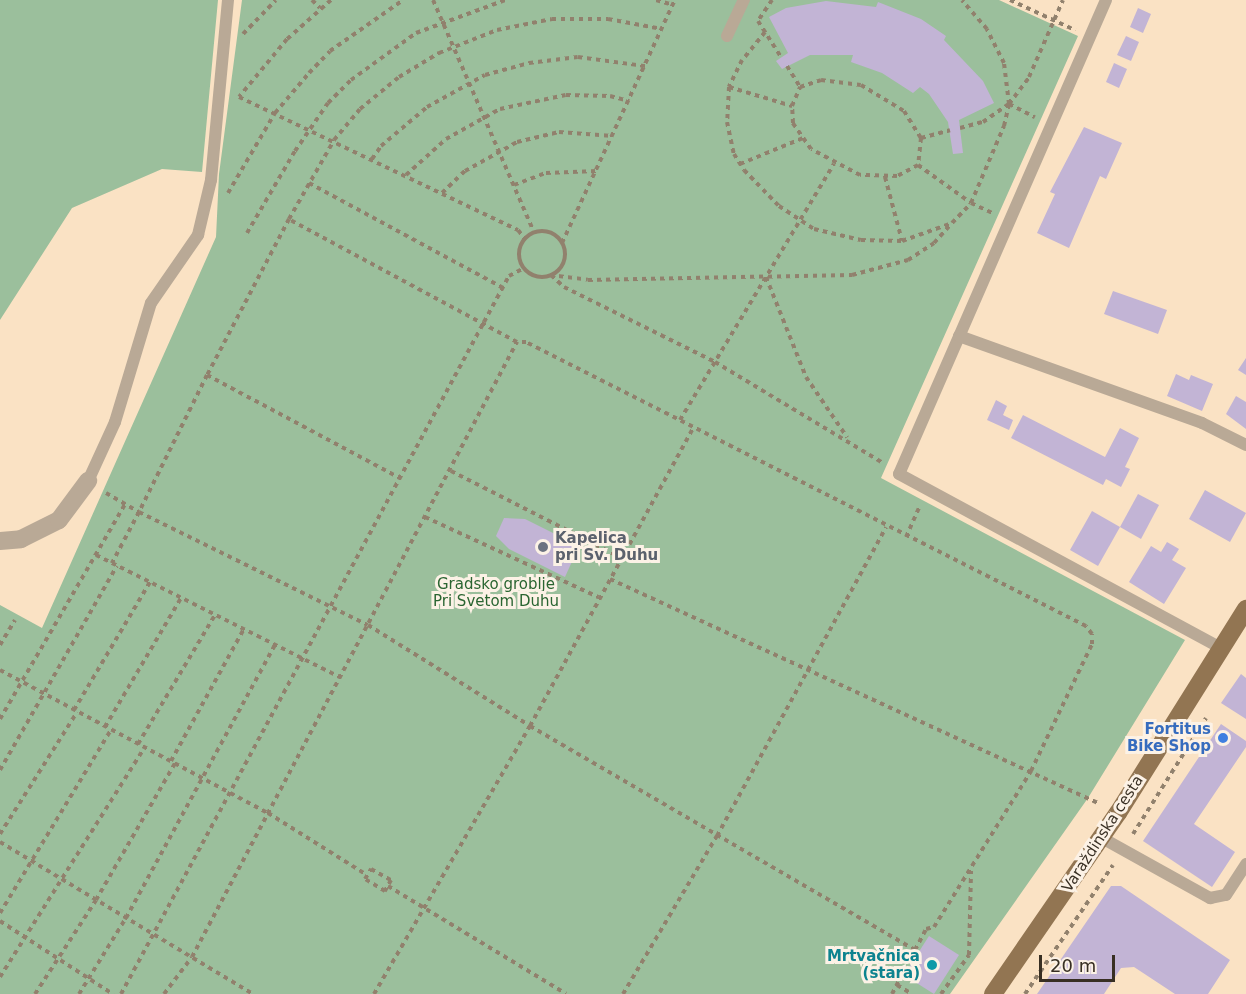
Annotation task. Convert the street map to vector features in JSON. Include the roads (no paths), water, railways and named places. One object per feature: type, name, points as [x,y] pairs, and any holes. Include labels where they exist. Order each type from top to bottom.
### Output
[{"type":"main road","name":"Varaždinska cesta","points":[[993,994],[1102,837],[1246,609]]},
{"type":"street","points":[[0,541],[21,538],[59,520],[88,481]]},
{"type":"lane","points":[[88,481],[115,422],[151,303],[198,235],[211,180],[228,0]]},
{"type":"lane","points":[[727,36],[744,0]]},
{"type":"lane","points":[[1106,0],[899,474],[1222,649]]},
{"type":"lane","points":[[959,336],[1202,423],[1246,445]]},
{"type":"lane","points":[[1102,837],[1210,898],[1226,895],[1246,864]]},
{"type":"place","name":"Kapelica pri Sv. Duhu","points":[[543,547]]},
{"type":"place","name":"Fortitus Bike Shop","points":[[1223,738]]},
{"type":"place","name":"Mrtvačnica (stara)","points":[[932,965]]},
{"type":"park label","name":"Gradsko groblje Pri Svetom Duhu","points":[[496,592]]}]
